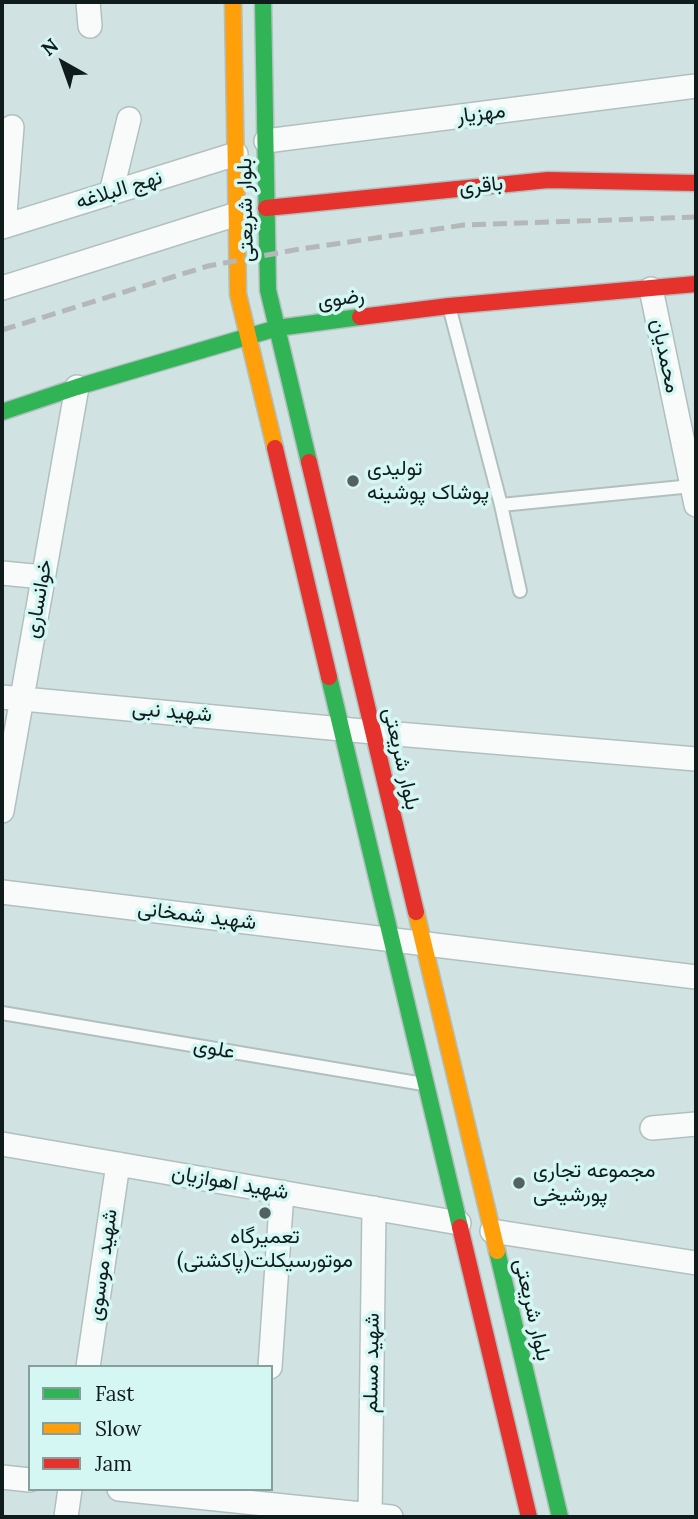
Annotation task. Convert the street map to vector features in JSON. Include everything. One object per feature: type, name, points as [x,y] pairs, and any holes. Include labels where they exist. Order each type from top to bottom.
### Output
[{"type":"main road","name":"بلوار شریعتی","points":[[233,2],[239,294],[529,1517]]},
{"type":"main road","name":"بلوار شریعتی","points":[[263,2],[268,290],[559,1517]]},
{"type":"main road","name":"باقری","points":[[267,208],[548,180],[696,183]]},
{"type":"main road","name":"رضوی","points":[[2,412],[277,328],[449,306],[696,284]]},
{"type":"street","points":[[88,2],[90,26]]},
{"type":"street","name":"مهزیار","points":[[265,142],[696,86]]},
{"type":"street","points":[[111,193],[129,120]]},
{"type":"street","points":[[3,227],[12,127]]},
{"type":"street","name":"نهج البلاغه","points":[[3,227],[236,154]]},
{"type":"street","points":[[2,288],[237,214]]},
{"type":"street","name":"محمدیان","points":[[651,289],[694,495]]},
{"type":"street","name":"خوانساری","points":[[2,811],[12,698],[43,577],[77,387]]},
{"type":"street","points":[[2,573],[43,577]]},
{"type":"street","name":"شهید نبی","points":[[12,698],[373,732]]},
{"type":"street","points":[[373,732],[696,759]]},
{"type":"street","name":"شهید شمخانی","points":[[2,892],[424,945]]},
{"type":"street","points":[[424,945],[696,977]]},
{"type":"street","points":[[652,1128],[696,1124]]},
{"type":"street","name":"شهید اهوازیان","points":[[2,1144],[459,1223]]},
{"type":"street","name":"شهید موسوی","points":[[88,1365],[118,1164]]},
{"type":"street","points":[[270,1365],[282,1192]]},
{"type":"street","name":"شهید مسلم","points":[[374,1208],[377,1517]]},
{"type":"street","points":[[492,1231],[696,1263]]},
{"type":"street","points":[[2,1477],[28,1480]]},
{"type":"street","points":[[66,1517],[70,1491]]},
{"type":"street","points":[[140,1491],[377,1517]]},
{"type":"lane","points":[[449,306],[501,505],[520,591]]},
{"type":"lane","points":[[501,505],[694,495]]},
{"type":"lane","name":"علوی","points":[[2,1013],[426,1084]]},
{"type":"railway","points":[[2,330],[208,266],[294,250],[464,225],[696,217]]},
{"type":"traffic: fast","points":[[263,2],[268,290],[309,462]]},
{"type":"traffic: fast","points":[[2,412],[277,328],[360,317]]},
{"type":"traffic: fast","points":[[329,677],[460,1227]]},
{"type":"traffic: fast","points":[[497,1251],[560,1517]]},
{"type":"traffic: slow","points":[[233,2],[238,294],[275,448]]},
{"type":"traffic: slow","points":[[416,912],[497,1251]]},
{"type":"traffic: jam","points":[[266,208],[548,180],[696,183]]},
{"type":"traffic: jam","points":[[360,317],[449,306],[696,284]]},
{"type":"traffic: jam","points":[[275,448],[329,677]]},
{"type":"traffic: jam","points":[[309,462],[416,912]]},
{"type":"traffic: jam","points":[[460,1227],[529,1517]]},
{"type":"place","name":"تولیدی پوشاک پوشینه","points":[[353,481]]},
{"type":"place","name":"مجموعه تجاری پورشیخی","points":[[519,1183]]},
{"type":"place","name":"تعمیرگاه موتورسیکلت(پاکشتی)","points":[[265,1213]]}]
